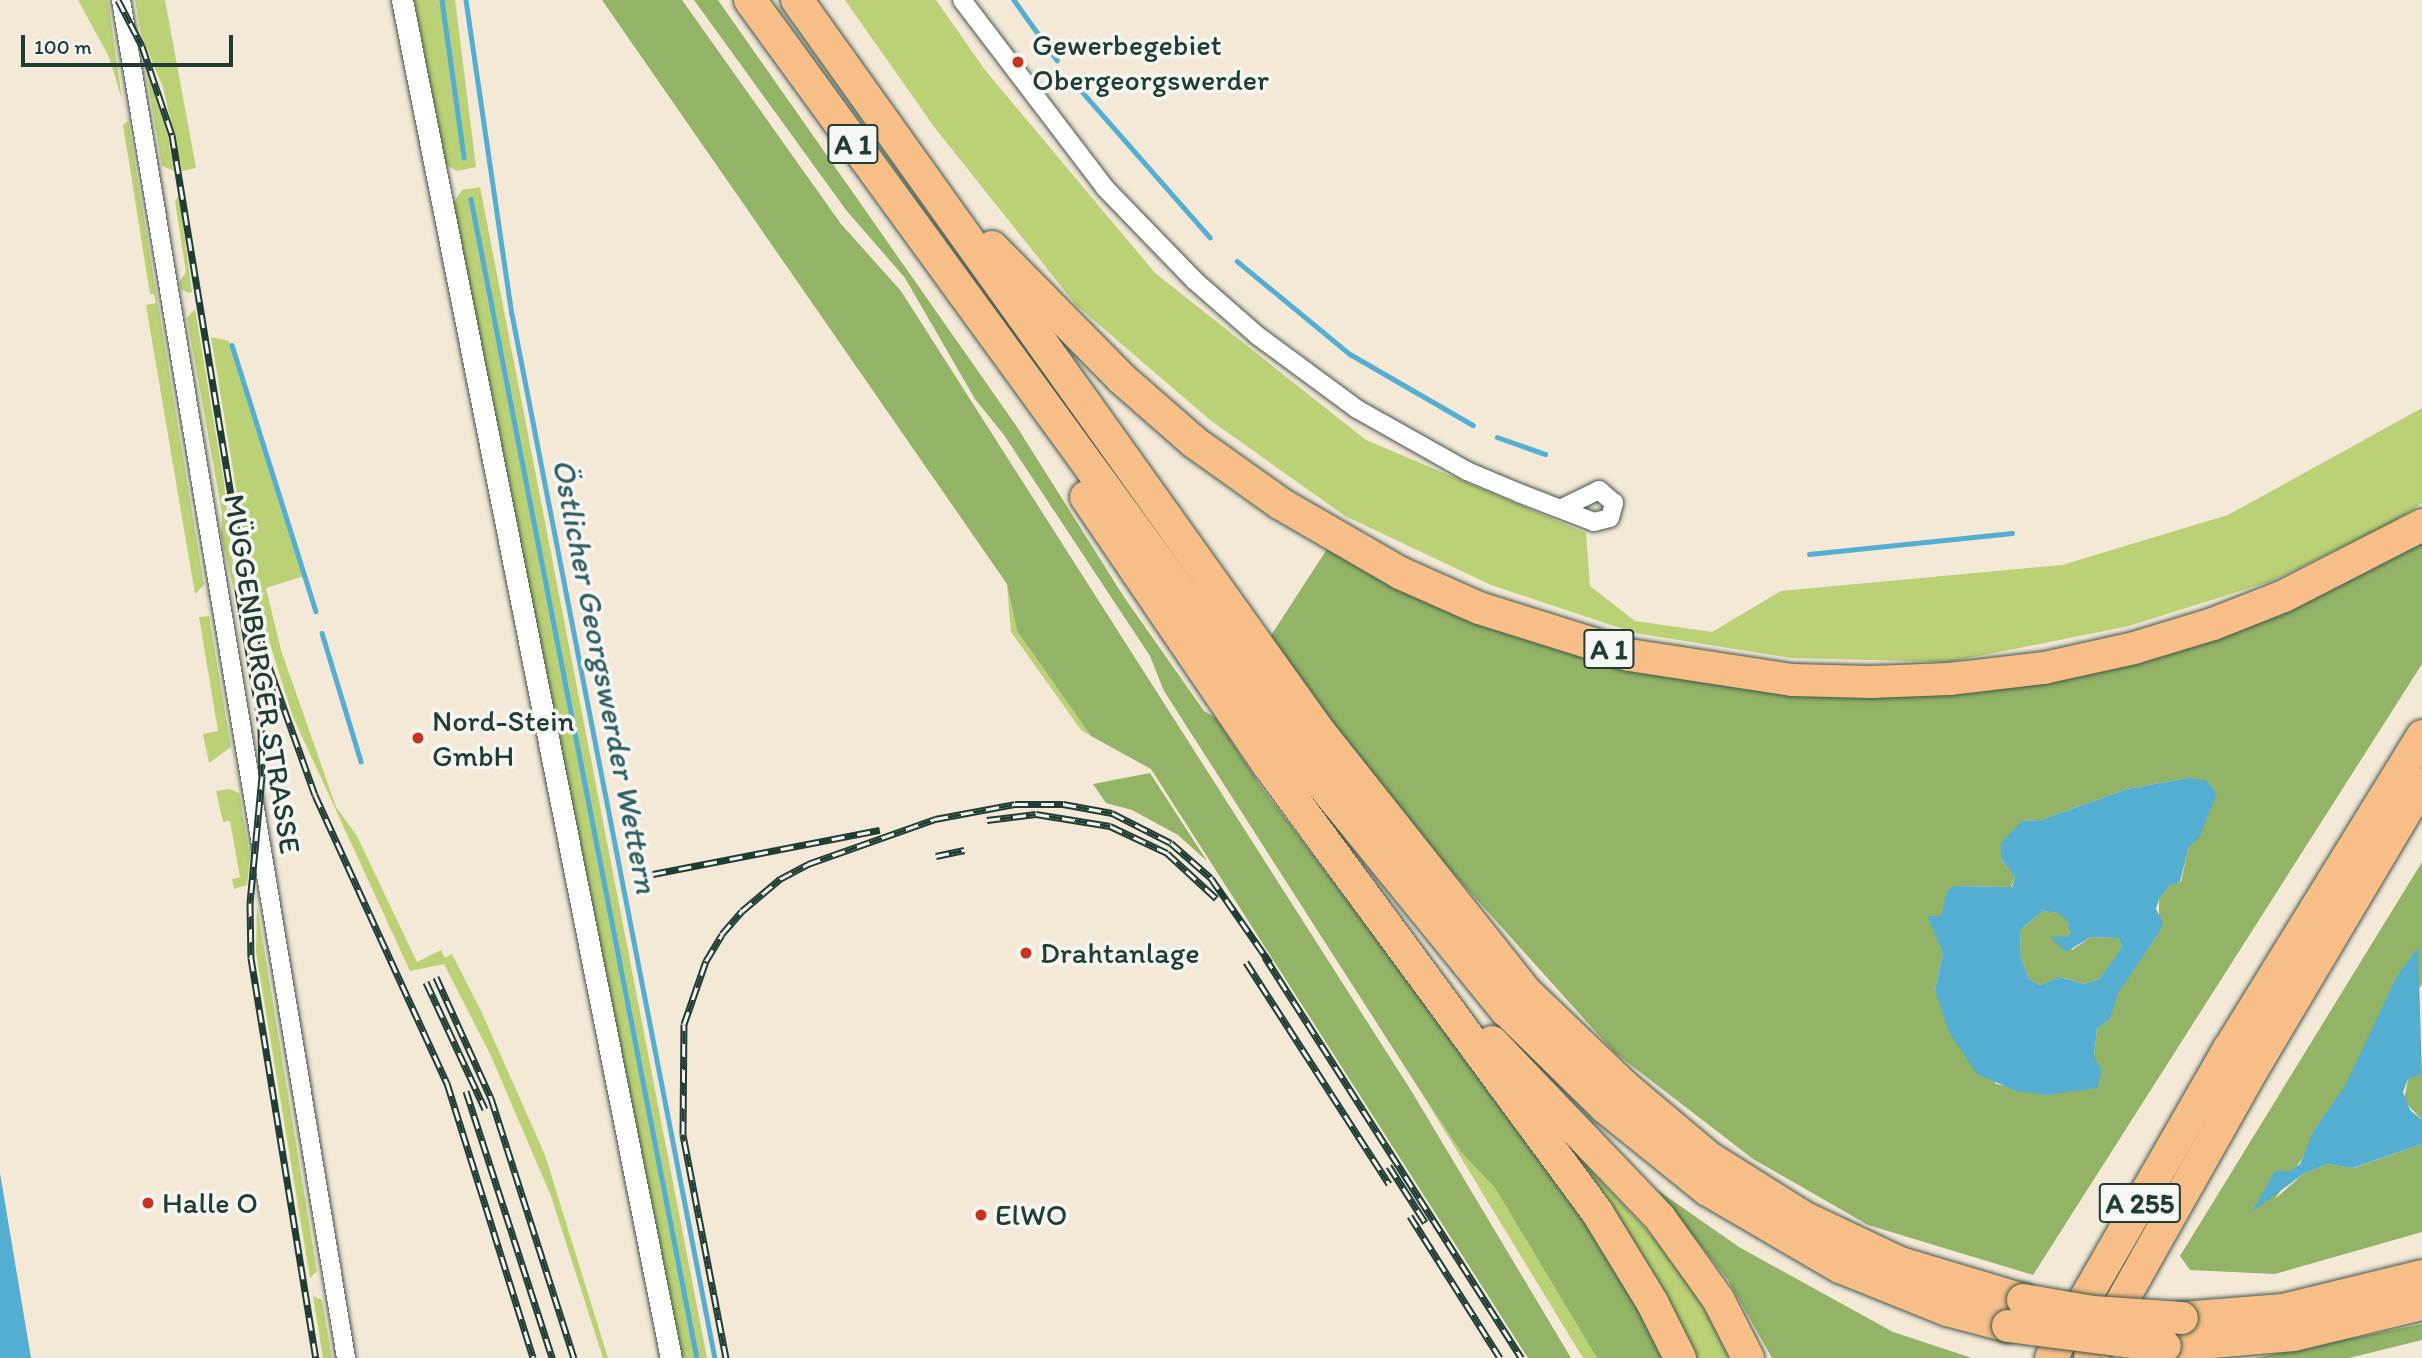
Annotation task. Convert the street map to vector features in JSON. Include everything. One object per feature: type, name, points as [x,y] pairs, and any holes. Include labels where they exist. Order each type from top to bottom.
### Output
[{"type":"highway","name":"A 1","points":[[750,0],[956,288],[1383,863],[1469,968],[1554,1059],[1655,1150],[1793,1243],[1888,1288],[2165,1346],[2294,1335],[2422,1304]]},
{"type":"highway","name":"A 1","points":[[797,0],[926,178],[1122,378],[1194,442],[1280,504],[1400,573],[1479,608],[1629,655],[1792,680],[1871,682],[1949,679],[2044,667],[2134,648],[2213,624],[2284,596],[2422,525]]},
{"type":"highway","points":[[926,178],[1319,731],[1525,991],[1624,1086],[1708,1157],[1805,1218],[2015,1313],[2093,1312],[2182,1318],[2283,1310],[2422,1276]]},
{"type":"highway","points":[[956,288],[1183,643],[1597,1213],[1652,1302],[1680,1358]]},
{"type":"highway","name":"A 255","points":[[2052,1358],[2229,1049],[2422,736]]},
{"type":"highway","name":"A 255","points":[[2090,1358],[2257,1062],[2422,785]]},
{"type":"highway","points":[[2377,863],[2422,814]]},
{"type":"highway","points":[[1409,955],[1660,1218],[1717,1299],[1748,1358]]},
{"type":"street","name":"MÜGGENBURGER STRASSE","points":[[121,0],[346,1358]]},
{"type":"street","points":[[402,0],[671,1358]]},
{"type":"street","points":[[962,0],[1105,188],[1194,280],[1258,336],[1357,409],[1410,440],[1467,471],[1560,509]]},
{"type":"green space","points":[[78,0],[108,0],[122,99],[109,57]]},
{"type":"green space","points":[[135,0],[165,0],[196,168],[182,171],[163,87],[141,35]]},
{"type":"green space","points":[[414,0],[455,0],[476,167],[457,171],[445,164]]},
{"type":"green space","points":[[602,0],[682,0],[841,224],[901,291],[1412,1092],[1571,1358],[1528,1358],[1151,769],[1091,736],[1017,631],[1007,584]]},
{"type":"green space","points":[[694,0],[718,0],[1015,424],[1124,597],[1204,711],[1216,718],[1262,788],[1590,1220],[1668,1358],[1597,1358],[1495,1188],[1461,1152],[1421,1092],[1164,691],[1150,656],[1004,435],[975,399],[905,278],[846,210]]},
{"type":"green space","points":[[845,0],[936,0],[985,70],[1155,273],[1366,440],[1586,533],[1590,586],[1635,621],[1712,632],[1781,591],[2062,565],[2228,515],[2422,408],[2422,503],[2397,520],[2272,581],[2129,626],[1949,662],[1791,658],[1635,633],[1491,585],[1345,516],[1210,420],[1076,305],[935,128]]},
{"type":"green space","points":[[145,65],[168,136],[174,171],[162,166]]},
{"type":"green space","points":[[128,121],[204,585],[195,594],[146,305],[156,303],[154,294],[150,294],[123,125]]},
{"type":"green space","points":[[480,187],[707,1358],[679,1358],[453,204],[462,190]]},
{"type":"green space","points":[[179,195],[192,292],[189,293],[181,289],[180,281],[186,272],[175,201]]},
{"type":"green space","points":[[195,309],[224,482],[238,609],[221,535],[222,513],[187,318]]},
{"type":"green space","points":[[211,337],[229,341],[304,576],[266,588],[281,650],[336,807],[357,836],[417,962],[441,950],[445,958],[452,954],[481,1011],[545,1155],[608,1358],[603,1358],[551,1196],[491,1056],[444,964],[410,971],[293,717],[253,590]]},
{"type":"green space","points":[[2422,541],[2422,664],[2033,1275],[1868,1225],[1753,1159],[1614,1052],[1387,800],[1270,637],[1327,549],[1468,619],[1540,644],[1699,682],[1783,689],[2070,674]],"holes":[[[2187,778],[2189,845],[2181,882],[2170,884],[2159,899],[2159,933],[2117,993],[2110,1019],[2097,1029],[2094,1056],[2047,1095],[1996,1084],[1935,990],[1943,953],[1928,916],[1941,916],[1954,886],[2011,887],[2015,877],[2001,859],[2022,821],[2041,820],[2127,789]]]},
{"type":"green space","points":[[1007,584],[1017,631],[1091,736],[1081,730],[1011,632]]},
{"type":"green space","points":[[209,616],[231,747],[209,763],[203,734],[218,731],[199,617]]},
{"type":"green space","points":[[1150,773],[1207,861],[1178,835],[1132,810],[1106,803],[1093,784]]},
{"type":"green space","points":[[229,789],[239,793],[250,858],[247,885],[234,889],[232,879],[240,877],[230,821],[223,822],[216,791]]},
{"type":"green space","points":[[2422,862],[2422,984],[2314,1130],[2311,1145],[2275,1199],[2303,1174],[2327,1164],[2354,1168],[2422,1144],[2422,1232],[2275,1274],[2190,1270],[2180,1256]]},
{"type":"green space","points":[[257,906],[317,1271],[310,1278],[256,952]]},
{"type":"green space","points":[[2043,911],[2058,913],[2068,921],[2070,936],[2062,937],[2072,950],[2091,937],[2118,938],[2122,945],[2118,955],[2099,979],[2084,984],[2061,977],[2040,985],[2029,979],[2020,954],[2021,929]]},
{"type":"green space","points":[[2417,1073],[2422,1074],[2422,1120],[2404,1101],[2408,1079]]},
{"type":"green space","points":[[1503,1075],[1665,1250],[1711,1319],[1729,1358],[1686,1358]]},
{"type":"green space","points":[[1421,1092],[1461,1152],[1495,1188],[1597,1358],[1583,1358]]},
{"type":"green space","points":[[1656,1189],[1739,1247],[1893,1332],[1972,1358],[1772,1358],[1728,1280]]},
{"type":"green space","points":[[313,1296],[322,1300],[332,1358],[323,1358]]},
{"type":"green space","points":[[2422,1324],[2422,1340],[2349,1358],[2255,1358]]},
{"type":"water","points":[[2187,778],[2206,780],[2217,794],[2199,838],[2189,846],[2180,882],[2170,885],[2159,899],[2156,909],[2163,922],[2159,933],[2118,993],[2110,1019],[2097,1029],[2094,1056],[2102,1071],[2097,1088],[2047,1095],[2016,1091],[1977,1074],[1949,1032],[1935,990],[1943,953],[1927,916],[1941,916],[1947,891],[1954,886],[2012,887],[2015,877],[2001,859],[2001,843],[2022,821],[2041,820],[2127,789]],"holes":[[[2043,911],[2058,913],[2068,922],[2070,936],[2050,937],[2066,952],[2091,937],[2118,938],[2122,945],[2118,954],[2099,979],[2084,984],[2060,977],[2040,985],[2029,979],[2020,954],[2021,929]]]},
{"type":"water","points":[[2418,947],[2422,1074],[2408,1079],[2403,1092],[2410,1110],[2422,1120],[2422,1144],[2353,1168],[2327,1164],[2303,1174],[2252,1212],[2275,1171],[2290,1171],[2300,1164],[2314,1130],[2345,1086],[2396,978]]},
{"type":"water","points":[[0,1173],[31,1358],[0,1358]]},
{"type":"waterway","points":[[442,0],[464,157]]},
{"type":"waterway","name":"Östlicher Georgswerder Wettern","points":[[466,0],[512,314],[715,1358]]},
{"type":"waterway","points":[[1014,0],[1057,60]]},
{"type":"waterway","points":[[1078,87],[1210,237]]},
{"type":"waterway","points":[[471,199],[697,1358]]},
{"type":"waterway","points":[[1237,261],[1350,354],[1473,425]]},
{"type":"waterway","points":[[232,345],[316,611]]},
{"type":"waterway","points":[[1497,437],[1545,454]]},
{"type":"waterway","points":[[1809,554],[2012,533]]},
{"type":"waterway","points":[[322,633],[361,761]]},
{"type":"railway","points":[[118,0],[142,46],[172,135],[247,591],[267,661],[315,795],[447,1083],[533,1358]]},
{"type":"railway","points":[[238,589],[261,725],[262,776],[250,903],[251,958],[316,1358]]},
{"type":"railway","points":[[726,1358],[683,1134],[684,1024],[706,961],[722,934],[742,911],[780,879],[808,864],[935,819],[1015,804],[1063,804],[1112,813],[1171,843],[1211,878],[1270,963]]},
{"type":"railway","points":[[987,820],[1036,814],[1110,826],[1167,853],[1216,898]]},
{"type":"railway","points":[[653,874],[880,830]]},
{"type":"railway","points":[[936,856],[964,850]]},
{"type":"railway","points":[[1265,957],[1521,1358]]},
{"type":"railway","points":[[1246,962],[1389,1184]]},
{"type":"railway","points":[[436,977],[491,1098],[574,1358]]},
{"type":"railway","points":[[426,982],[485,1109]]},
{"type":"railway","points":[[466,1091],[552,1358]]},
{"type":"railway","points":[[1389,1166],[1425,1222]]},
{"type":"railway","points":[[1410,1216],[1500,1358]]},
{"type":"place","name":"Gewerbegebiet Obergeorgswerder","points":[[1018,62]]},
{"type":"place","name":"Nord-Stein GmbH","points":[[418,738]]},
{"type":"place","name":"Drahtanlage","points":[[1026,953]]},
{"type":"place","name":"Halle O","points":[[148,1203]]},
{"type":"place","name":"ElWO","points":[[981,1215]]}]
